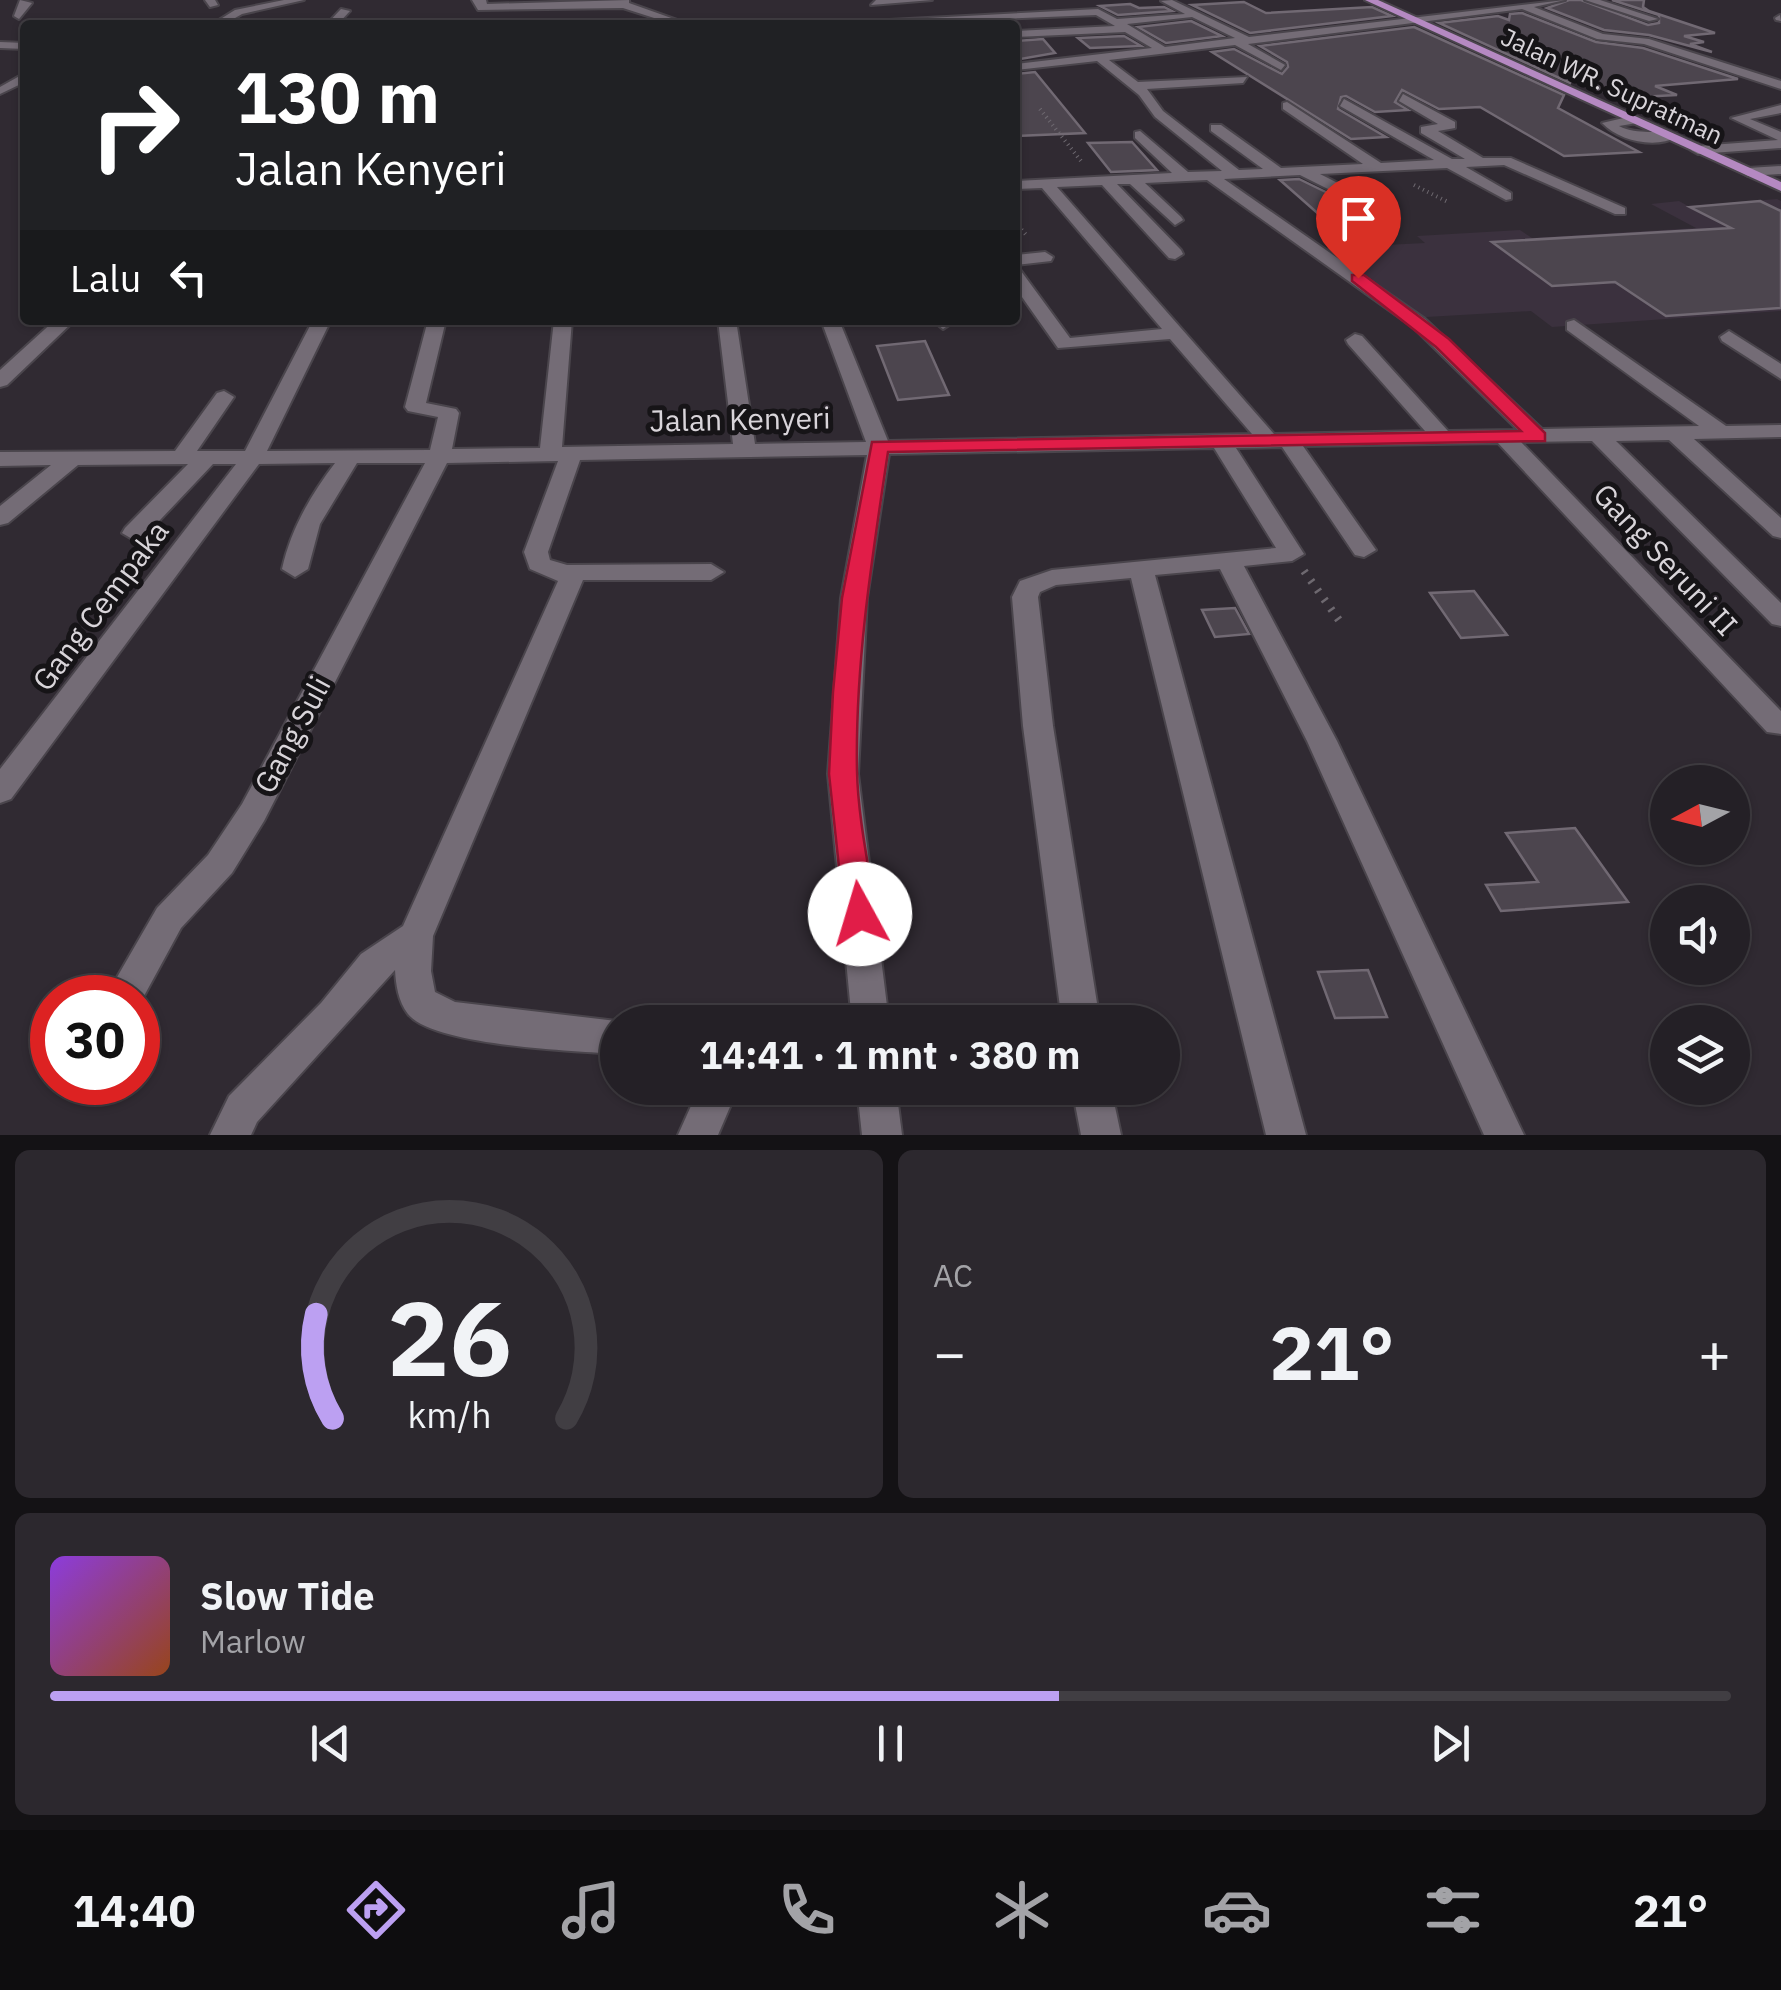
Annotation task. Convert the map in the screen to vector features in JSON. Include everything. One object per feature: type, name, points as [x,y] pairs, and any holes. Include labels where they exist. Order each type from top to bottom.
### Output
[{"type":"main road","name":"Jalan WR. Supratman","points":[[1370,0],[1781,187]]},
{"type":"street","points":[[18,16],[27,3],[25,0]]},
{"type":"street","points":[[225,20],[239,12],[299,0]]},
{"type":"street","points":[[477,0],[483,2],[478,8],[522,11],[624,2],[673,20]]},
{"type":"street","points":[[874,2],[926,0]]},
{"type":"street","points":[[1484,0],[1505,7]]},
{"type":"street","points":[[1020,66],[1418,21],[1560,0]]},
{"type":"street","points":[[1590,0],[1653,19]]},
{"type":"street","points":[[1166,1],[1241,41],[1280,68]]},
{"type":"street","points":[[1522,5],[1601,38],[1645,41],[1781,86]]},
{"type":"street","points":[[336,20],[345,11]]},
{"type":"street","points":[[921,20],[1098,12],[1163,50]]},
{"type":"street","points":[[1402,14],[1470,12]]},
{"type":"street","points":[[1117,22],[1186,17]]},
{"type":"street","points":[[1020,34],[1128,29]]},
{"type":"street","points":[[1321,32],[1344,46]]},
{"type":"street","points":[[1136,86],[1244,79],[1180,48]]},
{"type":"street","points":[[1099,57],[1136,86],[1159,114],[1238,176]]},
{"type":"street","points":[[1403,98],[1450,125],[1426,130],[1480,162]]},
{"type":"street","points":[[1344,103],[1506,196]]},
{"type":"street","points":[[1287,106],[1379,168]]},
{"type":"street","points":[[1781,109],[1737,118],[1781,141]]},
{"type":"street","points":[[1632,120],[1608,123],[1634,137],[1670,137]]},
{"type":"street","points":[[1216,128],[1280,174]]},
{"type":"street","points":[[1140,135],[1186,178]]},
{"type":"street","points":[[1698,150],[1781,141]]},
{"type":"street","points":[[1020,184],[1515,162],[1620,211]]},
{"type":"street","points":[[1748,172],[1781,170]]},
{"type":"street","points":[[1306,173],[1378,208]]},
{"type":"street","points":[[1212,177],[1419,323],[1538,437]]},
{"type":"street","points":[[1134,180],[1175,220]]},
{"type":"street","points":[[1102,182],[1176,254]]},
{"type":"street","points":[[1046,184],[1175,333],[1308,469],[1364,550]]},
{"type":"street","points":[[1020,260],[1044,258]]},
{"type":"street","points":[[1020,282],[1065,344],[1175,333]]},
{"type":"street","points":[[0,381],[61,325]]},
{"type":"street","name":"Gang Cempaka","points":[[0,791],[84,686],[252,458],[319,325]]},
{"type":"street","points":[[435,325],[415,407],[449,413],[439,456]]},
{"type":"street","points":[[562,325],[561,454],[536,552],[539,564],[566,573],[710,572]]},
{"type":"street","points":[[728,325],[745,450]]},
{"type":"street","points":[[832,325],[879,446],[854,598],[843,774],[869,1005]]},
{"type":"street","points":[[1574,326],[1722,433]]},
{"type":"street","points":[[1729,337],[1781,373]]},
{"type":"street","points":[[1355,340],[1443,438]]},
{"type":"street","points":[[181,459],[224,397]]},
{"type":"street","name":"Jalan Kenyeri","points":[[0,459],[350,458],[1781,431]]},
{"type":"street","points":[[1676,434],[1781,530]]},
{"type":"street","points":[[1600,436],[1781,618]]},
{"type":"street","name":"Gang Seruni II","points":[[1506,438],[1777,725]]},
{"type":"street","points":[[1079,1005],[1038,726],[1026,597],[1029,586],[1039,580],[1292,554],[1220,440]]},
{"type":"street","name":"Gang Suli","points":[[136,975],[169,918],[220,864],[253,812],[439,456]]},
{"type":"street","points":[[0,518],[72,458]]},
{"type":"street","points":[[134,533],[207,458]]},
{"type":"street","points":[[296,570],[300,542],[312,512],[350,458]]},
{"type":"street","points":[[1229,560],[1322,741],[1504,1135]]},
{"type":"street","points":[[1142,569],[1286,1135]]},
{"type":"street","points":[[566,573],[572,581],[416,936],[414,983],[422,1005],[448,1019],[600,1035]]},
{"type":"street","points":[[230,1135],[244,1110],[334,1015],[374,965],[416,936]]},
{"type":"street","points":[[698,1135],[711,1105]]},
{"type":"street","points":[[879,1105],[882,1135]]},
{"type":"street","points":[[1095,1105],[1100,1135]]},
{"type":"path","points":[[1040,108],[1102,182]]},
{"type":"path","points":[[1292,554],[1341,623]]},
{"type":"shaded area","points":[[1679,201],[1688,206],[1781,201],[1781,311],[1552,327],[1531,311],[1409,318],[1306,249],[1425,243],[1417,236],[1520,230],[1532,238],[1696,228],[1651,204]]},
{"type":"building","points":[[1581,0],[1648,25],[1659,23],[1659,15],[1612,0],[1644,0],[1643,7],[1649,11],[1715,33],[1684,36],[1704,42],[1690,44],[1712,52],[1649,35],[1604,30],[1547,8]]},
{"type":"building","points":[[1244,2],[1266,13],[1372,7],[1392,16],[1250,33],[1192,5]]},
{"type":"building","points":[[1130,4],[1172,11],[1118,15],[1100,6]]},
{"type":"building","points":[[1522,13],[1596,42],[1643,48],[1738,79],[1655,86],[1677,95],[1619,98],[1572,78],[1570,83],[1439,23],[1498,16],[1509,20],[1510,14]]},
{"type":"building","points":[[1191,21],[1222,36],[1166,43],[1138,27]]},
{"type":"building","points":[[1414,27],[1564,95],[1558,108],[1639,152],[1564,156],[1480,107],[1439,109],[1402,90],[1395,102],[1408,110],[1375,112],[1341,97],[1338,109],[1386,137],[1351,139],[1212,52],[1234,49],[1282,74],[1287,62],[1260,46]]},
{"type":"building","points":[[1124,36],[1141,46],[1090,48],[1078,38]]},
{"type":"building","points":[[1043,39],[1055,53],[1020,59],[1020,41]]},
{"type":"building","points":[[1035,72],[1085,133],[1020,136],[1020,74]]},
{"type":"building","points":[[1132,142],[1157,170],[1111,172],[1088,143]]},
{"type":"building","points":[[1299,179],[1340,199],[1361,216],[1323,218],[1280,180]]},
{"type":"building","points":[[1760,201],[1781,211],[1781,308],[1666,316],[1615,282],[1552,286],[1492,242],[1731,228],[1690,207]]},
{"type":"building","points":[[925,341],[949,395],[898,400],[877,346]]},
{"type":"building","points":[[1474,591],[1507,635],[1461,638],[1430,593]]},
{"type":"building","points":[[1235,608],[1249,634],[1215,637],[1202,610]]},
{"type":"building","points":[[1575,828],[1628,902],[1501,911],[1486,885],[1538,882],[1506,833]]},
{"type":"building","points":[[1368,970],[1387,1017],[1335,1018],[1318,972]]},
{"type":"route","points":[[860,914],[843,774],[846,692],[854,598],[879,446],[1538,437],[1442,343],[1358,278]]}]
